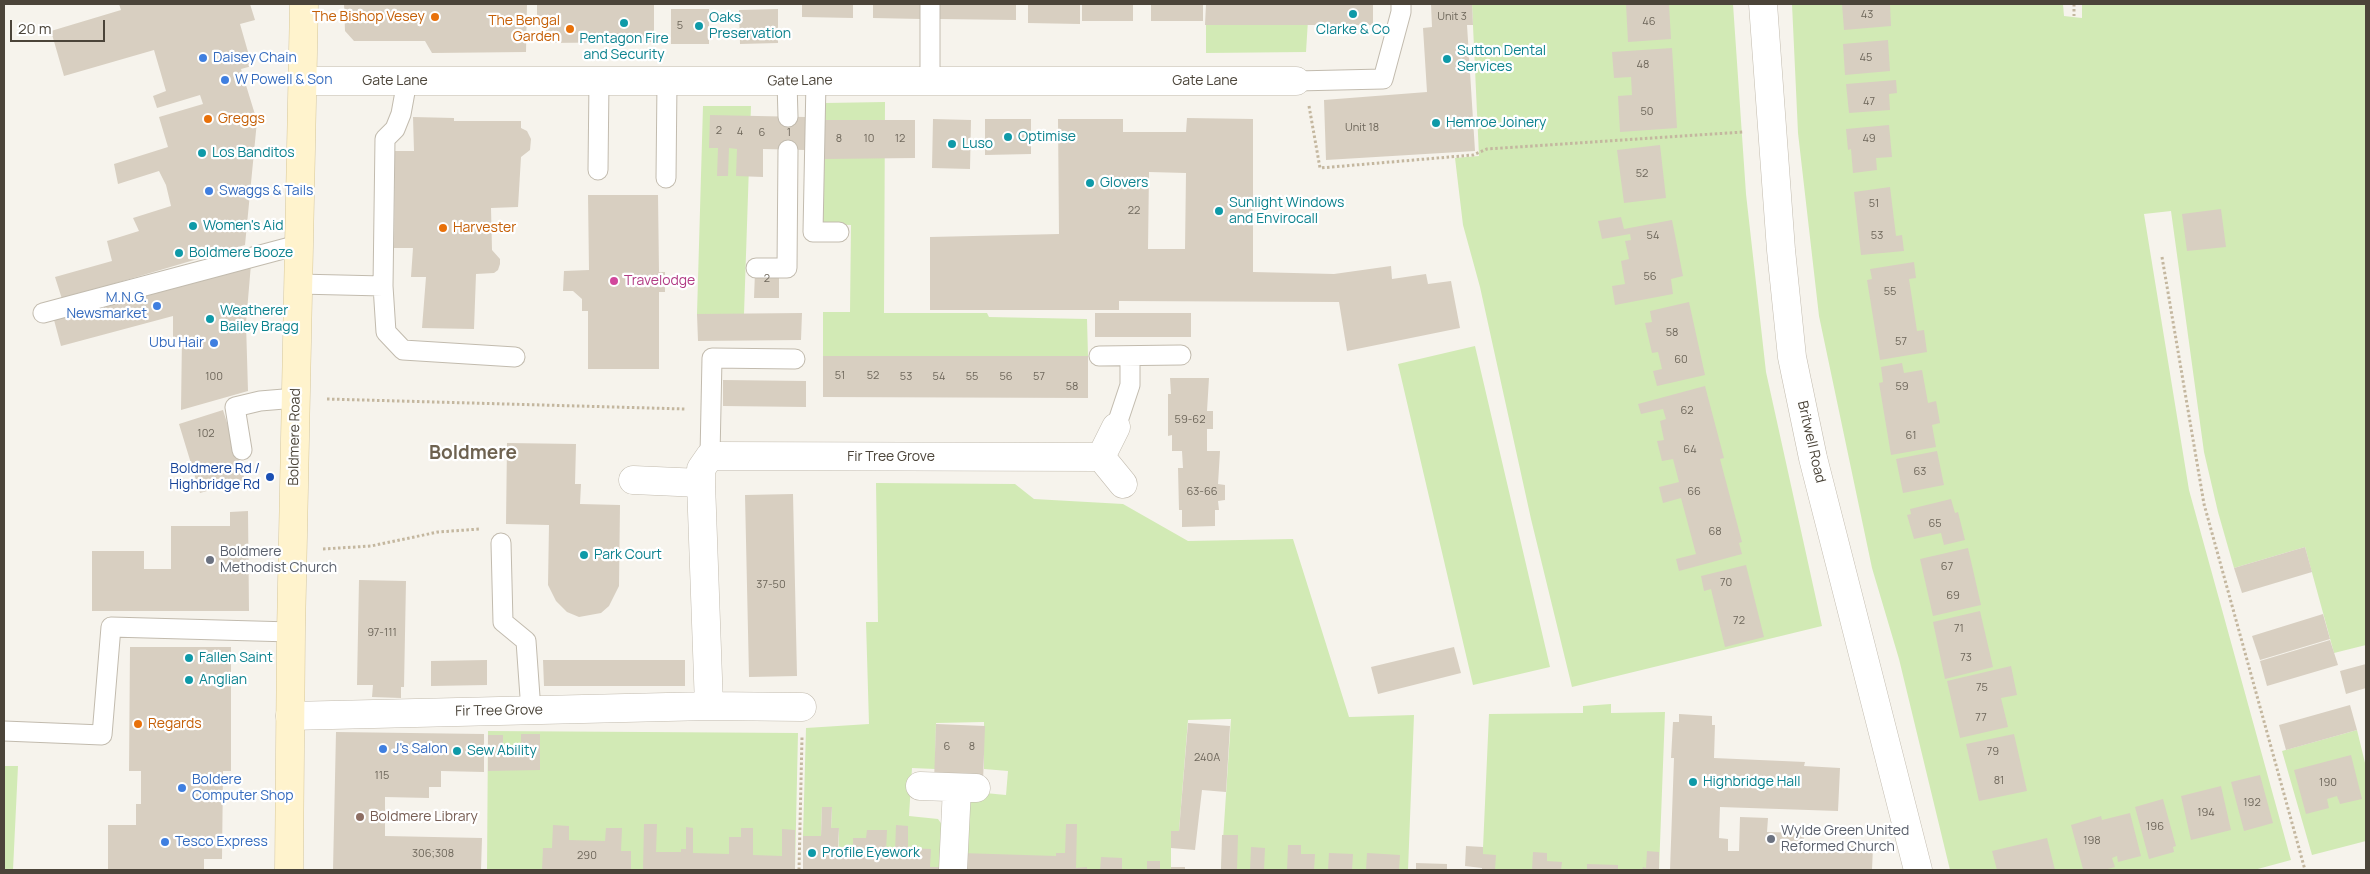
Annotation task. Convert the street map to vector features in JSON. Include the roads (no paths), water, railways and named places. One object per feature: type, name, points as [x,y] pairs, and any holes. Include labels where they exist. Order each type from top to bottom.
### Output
[{"type":"main road","name":"Boldmere Road","points":[[289,870],[291,632],[298,245],[304,81],[304,4]]},
{"type":"street","name":"Britwell Road","points":[[1763,4],[1771,130],[1792,357],[1813,458],[1918,870]]},
{"type":"street","name":"Gate Lane","points":[[304,81],[1300,81]]},
{"type":"street","points":[[1116,427],[1101,457],[1123,484]]},
{"type":"street","points":[[709,706],[701,469],[710,456]]},
{"type":"street","name":"Fir Tree Grove","points":[[710,456],[1101,457]]},
{"type":"street","points":[[633,480],[701,483]]},
{"type":"street","name":"Fir Tree Grove","points":[[290,716],[709,706],[802,707]]},
{"type":"street","points":[[920,786],[966,788],[953,870]]},
{"type":"lane","points":[[930,4],[930,81]]},
{"type":"lane","points":[[1300,81],[1383,80],[1402,12],[1401,4]]},
{"type":"lane","points":[[407,81],[401,114],[395,129],[385,138],[382,286],[386,332],[393,342],[403,350],[515,357]]},
{"type":"lane","points":[[598,170],[599,81]]},
{"type":"lane","points":[[816,81],[813,232],[839,232]]},
{"type":"lane","points":[[666,178],[668,82]]},
{"type":"lane","points":[[787,82],[788,117]]},
{"type":"lane","points":[[756,268],[787,268],[788,150]]},
{"type":"lane","points":[[42,312],[298,245]]},
{"type":"lane","points":[[298,284],[382,286]]},
{"type":"lane","points":[[1099,356],[1181,355]]},
{"type":"lane","points":[[1116,427],[1130,385],[1130,356]]},
{"type":"lane","points":[[710,456],[712,358],[795,359]]},
{"type":"lane","points":[[242,450],[235,407],[260,401],[296,398]]},
{"type":"lane","points":[[501,543],[503,622],[526,641],[531,711]]},
{"type":"lane","points":[[4,731],[102,735],[111,628],[291,632]]},
{"type":"place","name":"Clarke & Co","points":[[1353,14]]},
{"type":"place","name":"The Bishop Vesey","points":[[435,17]]},
{"type":"place","name":"Pentagon Fire and Security","points":[[624,23]]},
{"type":"place","name":"Oaks Preservation","points":[[699,26]]},
{"type":"place","name":"The Bengal Garden","points":[[570,29]]},
{"type":"place","name":"Daisey Chain","points":[[203,58]]},
{"type":"place","name":"Sutton Dental Services","points":[[1447,59]]},
{"type":"place","name":"W Powell & Son","points":[[225,80]]},
{"type":"place","name":"Greggs","points":[[208,119]]},
{"type":"place","name":"Hemroe Joinery","points":[[1436,123]]},
{"type":"place","name":"Optimise","points":[[1008,137]]},
{"type":"place","name":"Luso","points":[[952,144]]},
{"type":"place","name":"Los Banditos","points":[[202,153]]},
{"type":"place","name":"Glovers","points":[[1090,183]]},
{"type":"place","name":"Swaggs & Tails","points":[[209,191]]},
{"type":"place","name":"Sunlight Windows and Envirocall","points":[[1219,211]]},
{"type":"place","name":"Women's Aid","points":[[193,226]]},
{"type":"place","name":"Harvester","points":[[443,228]]},
{"type":"place","name":"Boldmere Booze","points":[[179,253]]},
{"type":"place","name":"Travelodge","points":[[614,281]]},
{"type":"place","name":"M.N.G. Newsmarket","points":[[157,306]]},
{"type":"place","name":"Weatherer Bailey Bragg","points":[[210,319]]},
{"type":"place","name":"Ubu Hair","points":[[214,343]]},
{"type":"place","name":"Boldmere Rd / Highbridge Rd","points":[[270,477]]},
{"type":"place","name":"Park Court","points":[[584,555]]},
{"type":"place","name":"Boldmere Methodist Church","points":[[210,560]]},
{"type":"place","name":"Fallen Saint","points":[[189,658]]},
{"type":"place","name":"Anglian","points":[[189,680]]},
{"type":"place","name":"Regards","points":[[138,724]]},
{"type":"place","name":"J's Salon","points":[[383,749]]},
{"type":"place","name":"Sew Ability","points":[[457,751]]},
{"type":"place","name":"Highbridge Hall","points":[[1693,782]]},
{"type":"place","name":"Boldere Computer Shop","points":[[182,788]]},
{"type":"place","name":"Boldmere Library","points":[[360,817]]},
{"type":"place","name":"Wylde Green United Reformed Church","points":[[1771,839]]},
{"type":"place","name":"Tesco Express","points":[[165,842]]},
{"type":"place","name":"Profile Eyework","points":[[812,853]]},
{"type":"district","name":"Boldmere","points":[[473,454]]}]
